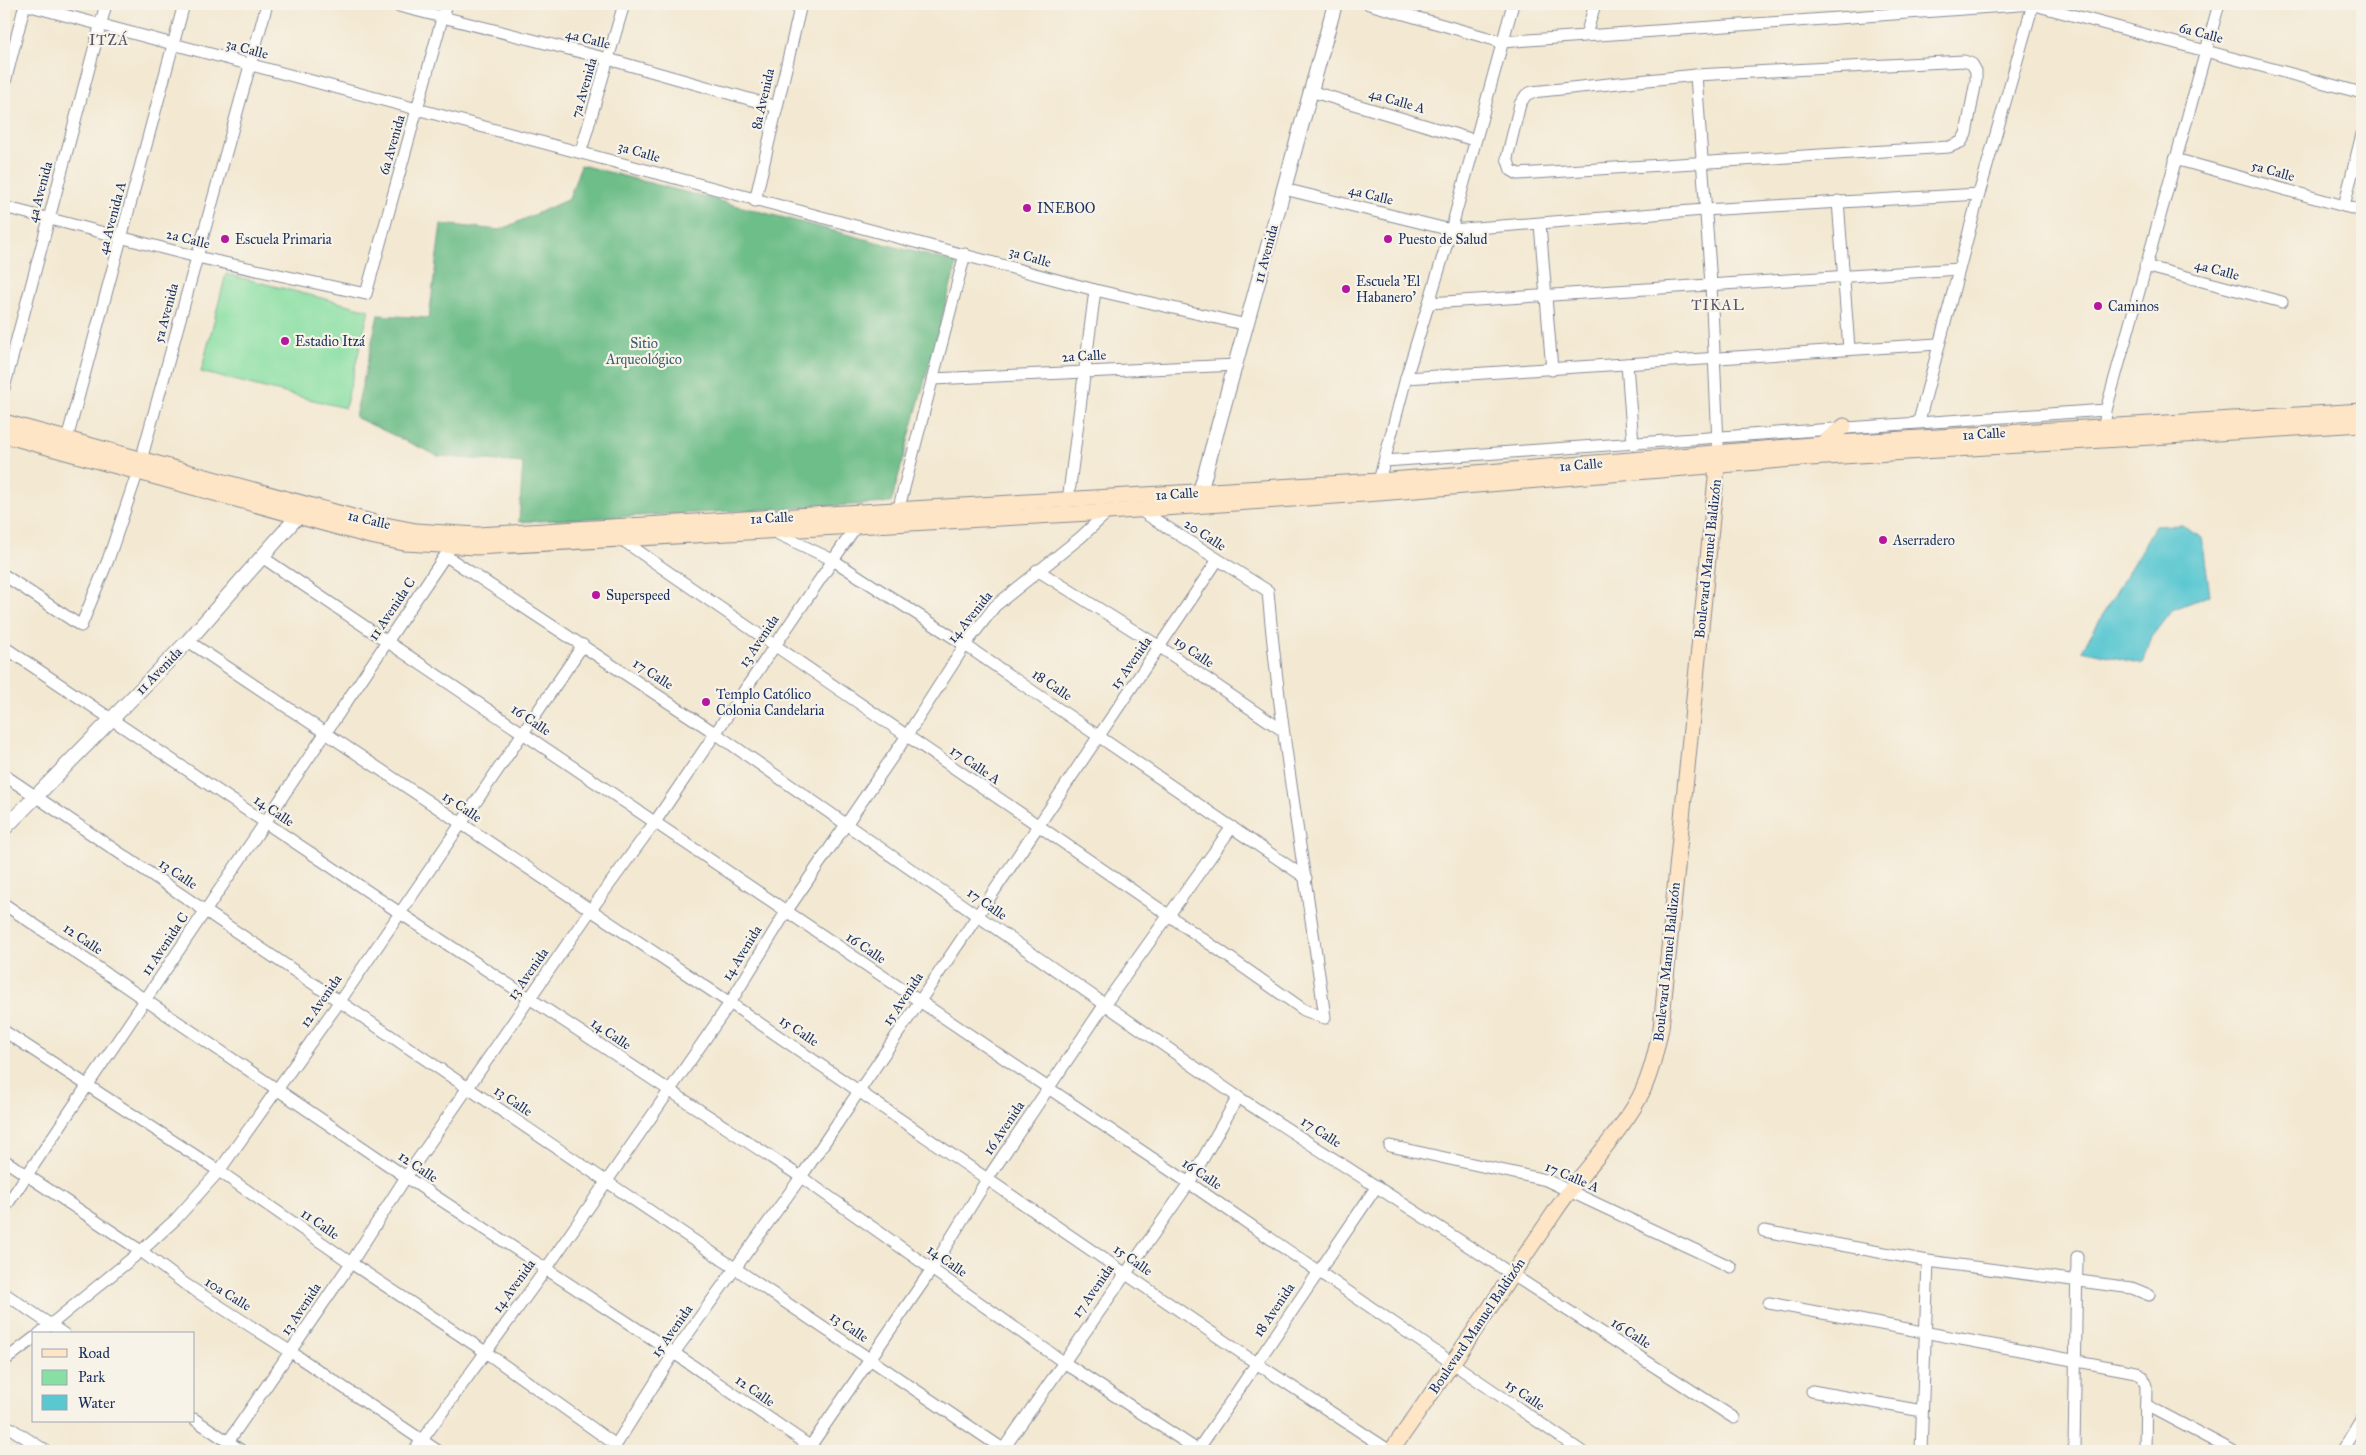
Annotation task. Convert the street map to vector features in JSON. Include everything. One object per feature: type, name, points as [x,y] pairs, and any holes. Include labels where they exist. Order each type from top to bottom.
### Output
[{"type":"main road","name":"1a Calle","points":[[4,435],[140,465],[299,509],[477,541],[621,533],[898,511],[1068,501],[1200,498],[1379,487],[1718,453],[1794,453],[2007,439],[2362,410]]},
{"type":"main road","name":"1a Calle","points":[[4,422],[67,439],[140,465]]},
{"type":"main road","name":"1a Calle","points":[[2104,432],[2362,424]]},
{"type":"main road","points":[[1822,444],[1844,426]]},
{"type":"main road","name":"1a Calle","points":[[1794,453],[1822,444],[2007,439]]},
{"type":"main road","name":"Boulevard Manuel Baldizón","points":[[1391,1451],[1453,1364],[1569,1191],[1634,1107],[1647,1082],[1661,1028],[1718,453]]},
{"type":"main road","name":"1a Calle","points":[[621,533],[772,530],[1108,512],[1132,501]]},
{"type":"main road","name":"1a Calle","points":[[299,509],[370,536],[404,543],[449,551],[477,541]]},
{"type":"street","name":"3a Calle","points":[[24,4],[248,65],[581,151],[755,201],[966,254],[1095,290],[1247,325]]},
{"type":"street","points":[[4,86],[24,4]]},
{"type":"street","name":"4a Avenida","points":[[4,388],[106,4]]},
{"type":"street","name":"4a Avenida A","points":[[67,439],[123,238],[184,4]]},
{"type":"street","name":"5a Avenida","points":[[4,575],[81,626],[105,569],[140,465],[266,4]]},
{"type":"street","name":"4a Calle","points":[[391,4],[608,59],[777,107]]},
{"type":"street","name":"6a Avenida","points":[[366,294],[446,4]]},
{"type":"street","name":"7a Avenida","points":[[581,151],[624,4]]},
{"type":"street","name":"8a Avenida","points":[[755,201],[801,4]]},
{"type":"street","name":"11 Avenida","points":[[1200,498],[1335,4]]},
{"type":"street","points":[[1368,4],[1502,42]]},
{"type":"street","points":[[1379,487],[1406,378],[1451,230],[1474,140],[1513,4]]},
{"type":"street","points":[[1586,35],[1595,4]]},
{"type":"street","points":[[1919,421],[1938,344],[2032,4]]},
{"type":"street","name":"6a Calle","points":[[1502,42],[2032,4],[2362,93]]},
{"type":"street","points":[[2104,432],[2106,410],[2145,266],[2220,4]]},
{"type":"street","points":[[1964,61],[1972,64],[1976,71],[1976,81],[1966,134],[1960,142],[1949,147],[1518,174],[1511,170],[1507,158],[1520,104],[1526,95],[1532,92],[1696,75],[1964,61]]},
{"type":"street","points":[[1696,75],[1704,210],[1711,284],[1718,453]]},
{"type":"street","name":"4a Calle A","points":[[1310,92],[1474,140]]},
{"type":"street","points":[[2344,206],[2362,134]]},
{"type":"street","name":"5a Calle","points":[[2175,159],[2362,211]]},
{"type":"street","name":"4a Calle","points":[[1284,188],[1451,230],[1704,210],[1979,194]]},
{"type":"street","points":[[1838,201],[1849,349]]},
{"type":"street","name":"2a Calle","points":[[4,207],[197,257],[366,294]]},
{"type":"street","points":[[1540,224],[1552,370]]},
{"type":"street","points":[[898,511],[966,254]]},
{"type":"street","name":"4a Calle","points":[[2145,266],[2282,302]]},
{"type":"street","points":[[1428,303],[1959,269]]},
{"type":"street","points":[[1068,501],[1095,290]]},
{"type":"street","points":[[1406,378],[1938,344]]},
{"type":"street","points":[[1627,364],[1633,444]]},
{"type":"street","name":"2a Calle","points":[[933,380],[1236,365]]},
{"type":"street","name":"1a Calle","points":[[1385,461],[1633,444],[1718,453],[1844,426],[2106,410]]},
{"type":"street","name":"20 Calle","points":[[1132,501],[1217,561],[1268,591],[1282,730]]},
{"type":"street","name":"11 Avenida","points":[[4,829],[188,641],[262,557],[299,509]]},
{"type":"street","name":"14 Avenida","points":[[414,1451],[484,1351],[546,1269],[667,1090],[730,1002],[786,912],[906,737],[965,644],[995,606],[1037,570],[1081,537],[1108,512]]},
{"type":"street","name":"13 Avenida","points":[[232,1447],[291,1352],[406,1177],[590,911],[655,822],[857,525]]},
{"type":"street","name":"18 Calle","points":[[772,530],[833,560],[965,644],[1099,734],[1306,878]]},
{"type":"street","name":"17 Calle A","points":[[621,533],[774,646],[906,737],[1170,915],[1304,1010],[1325,1018],[1306,878]]},
{"type":"street","name":"11 Avenida C","points":[[4,1210],[449,551]]},
{"type":"street","name":"17 Calle","points":[[449,551],[583,645],[846,822],[977,916],[1238,1097],[1512,1274]]},
{"type":"street","name":"16 Calle","points":[[262,557],[1453,1364]]},
{"type":"street","name":"15 Avenida","points":[[614,1448],[674,1353],[801,1177],[1217,561]]},
{"type":"street","name":"19 Calle","points":[[1037,570],[1160,647],[1282,730]]},
{"type":"street","name":"15 Calle","points":[[188,641],[590,911],[730,1002],[1256,1363],[1391,1451]]},
{"type":"street","name":"12 Avenida","points":[[42,1332],[141,1250],[176,1218],[219,1171],[340,1002],[583,645]]},
{"type":"street","name":"14 Calle","points":[[4,647],[400,913],[801,1177],[1062,1361],[1198,1451]]},
{"type":"street","points":[[1282,730],[1306,878]]},
{"type":"street","name":"13 Calle","points":[[4,775],[605,1182],[871,1359],[1004,1451]]},
{"type":"street","name":"16 Avenida","points":[[811,1450],[932,1270],[988,1178],[1048,1088],[1105,1004],[1232,827]]},
{"type":"street","name":"12 Calle","points":[[4,904],[406,1177],[674,1353],[811,1450]]},
{"type":"street","name":"11 Calle","points":[[4,1031],[219,1171],[351,1263],[484,1351],[614,1448]]},
{"type":"street","name":"17 Avenida","points":[[1004,1451],[1062,1361],[1188,1183],[1238,1097]]},
{"type":"street","name":"17 Calle A","points":[[1390,1146],[1546,1180],[1731,1267]]},
{"type":"street","name":"10a Calle","points":[[4,1160],[141,1250],[185,1284],[291,1352],[438,1451]]},
{"type":"street","name":"18 Avenida","points":[[1198,1451],[1317,1272],[1377,1186]]},
{"type":"street","points":[[1764,1231],[1928,1261],[2132,1288],[2149,1295]]},
{"type":"street","points":[[2074,1451],[2076,1257]]},
{"type":"street","points":[[1921,1451],[1928,1261]]},
{"type":"street","name":"16 Calle","points":[[1512,1274],[1734,1418]]},
{"type":"street","points":[[4,1293],[61,1332]]},
{"type":"street","points":[[1769,1303],[2136,1372],[2143,1377],[2146,1386],[2145,1451]]},
{"type":"street","points":[[4,1361],[32,1340]]},
{"type":"street","name":"15 Calle","points":[[1453,1364],[1581,1451]]},
{"type":"street","points":[[1812,1391],[1922,1410]]},
{"type":"street","points":[[2146,1405],[2233,1451]]},
{"type":"street","points":[[2342,1451],[2362,1418]]},
{"type":"street","points":[[195,1420],[232,1447]]},
{"type":"street","points":[[4,1424],[46,1451]]},
{"type":"green space","name":"Sitio Arqueológico","points":[[581,165],[957,263],[891,503],[519,522],[523,463],[438,456],[355,417],[378,315],[429,318],[441,224],[500,230],[569,199]]},
{"type":"green space","name":"Estadio Itzá","points":[[226,274],[369,310],[345,408],[201,372]]},
{"type":"water","points":[[2182,525],[2202,537],[2210,595],[2172,610],[2152,636],[2143,664],[2082,650],[2155,526]]},
{"type":"place","name":"INEBOO","points":[[1027,208]]},
{"type":"place","name":"Escuela Primaria","points":[[225,239]]},
{"type":"place","name":"Puesto de Salud","points":[[1388,239]]},
{"type":"place","name":"Escuela 'El Habanero'","points":[[1346,289]]},
{"type":"place","name":"Caminos","points":[[2098,306]]},
{"type":"place","name":"Estadio Itzá","points":[[285,341]]},
{"type":"place","name":"Aserradero","points":[[1883,540]]},
{"type":"place","name":"Superspeed","points":[[596,595]]},
{"type":"place","name":"Templo Católico Colonia Candelaria","points":[[706,702]]},
{"type":"district","name":"ITZÁ","points":[[109,40]]},
{"type":"district","name":"TIKAL","points":[[1718,305]]}]
